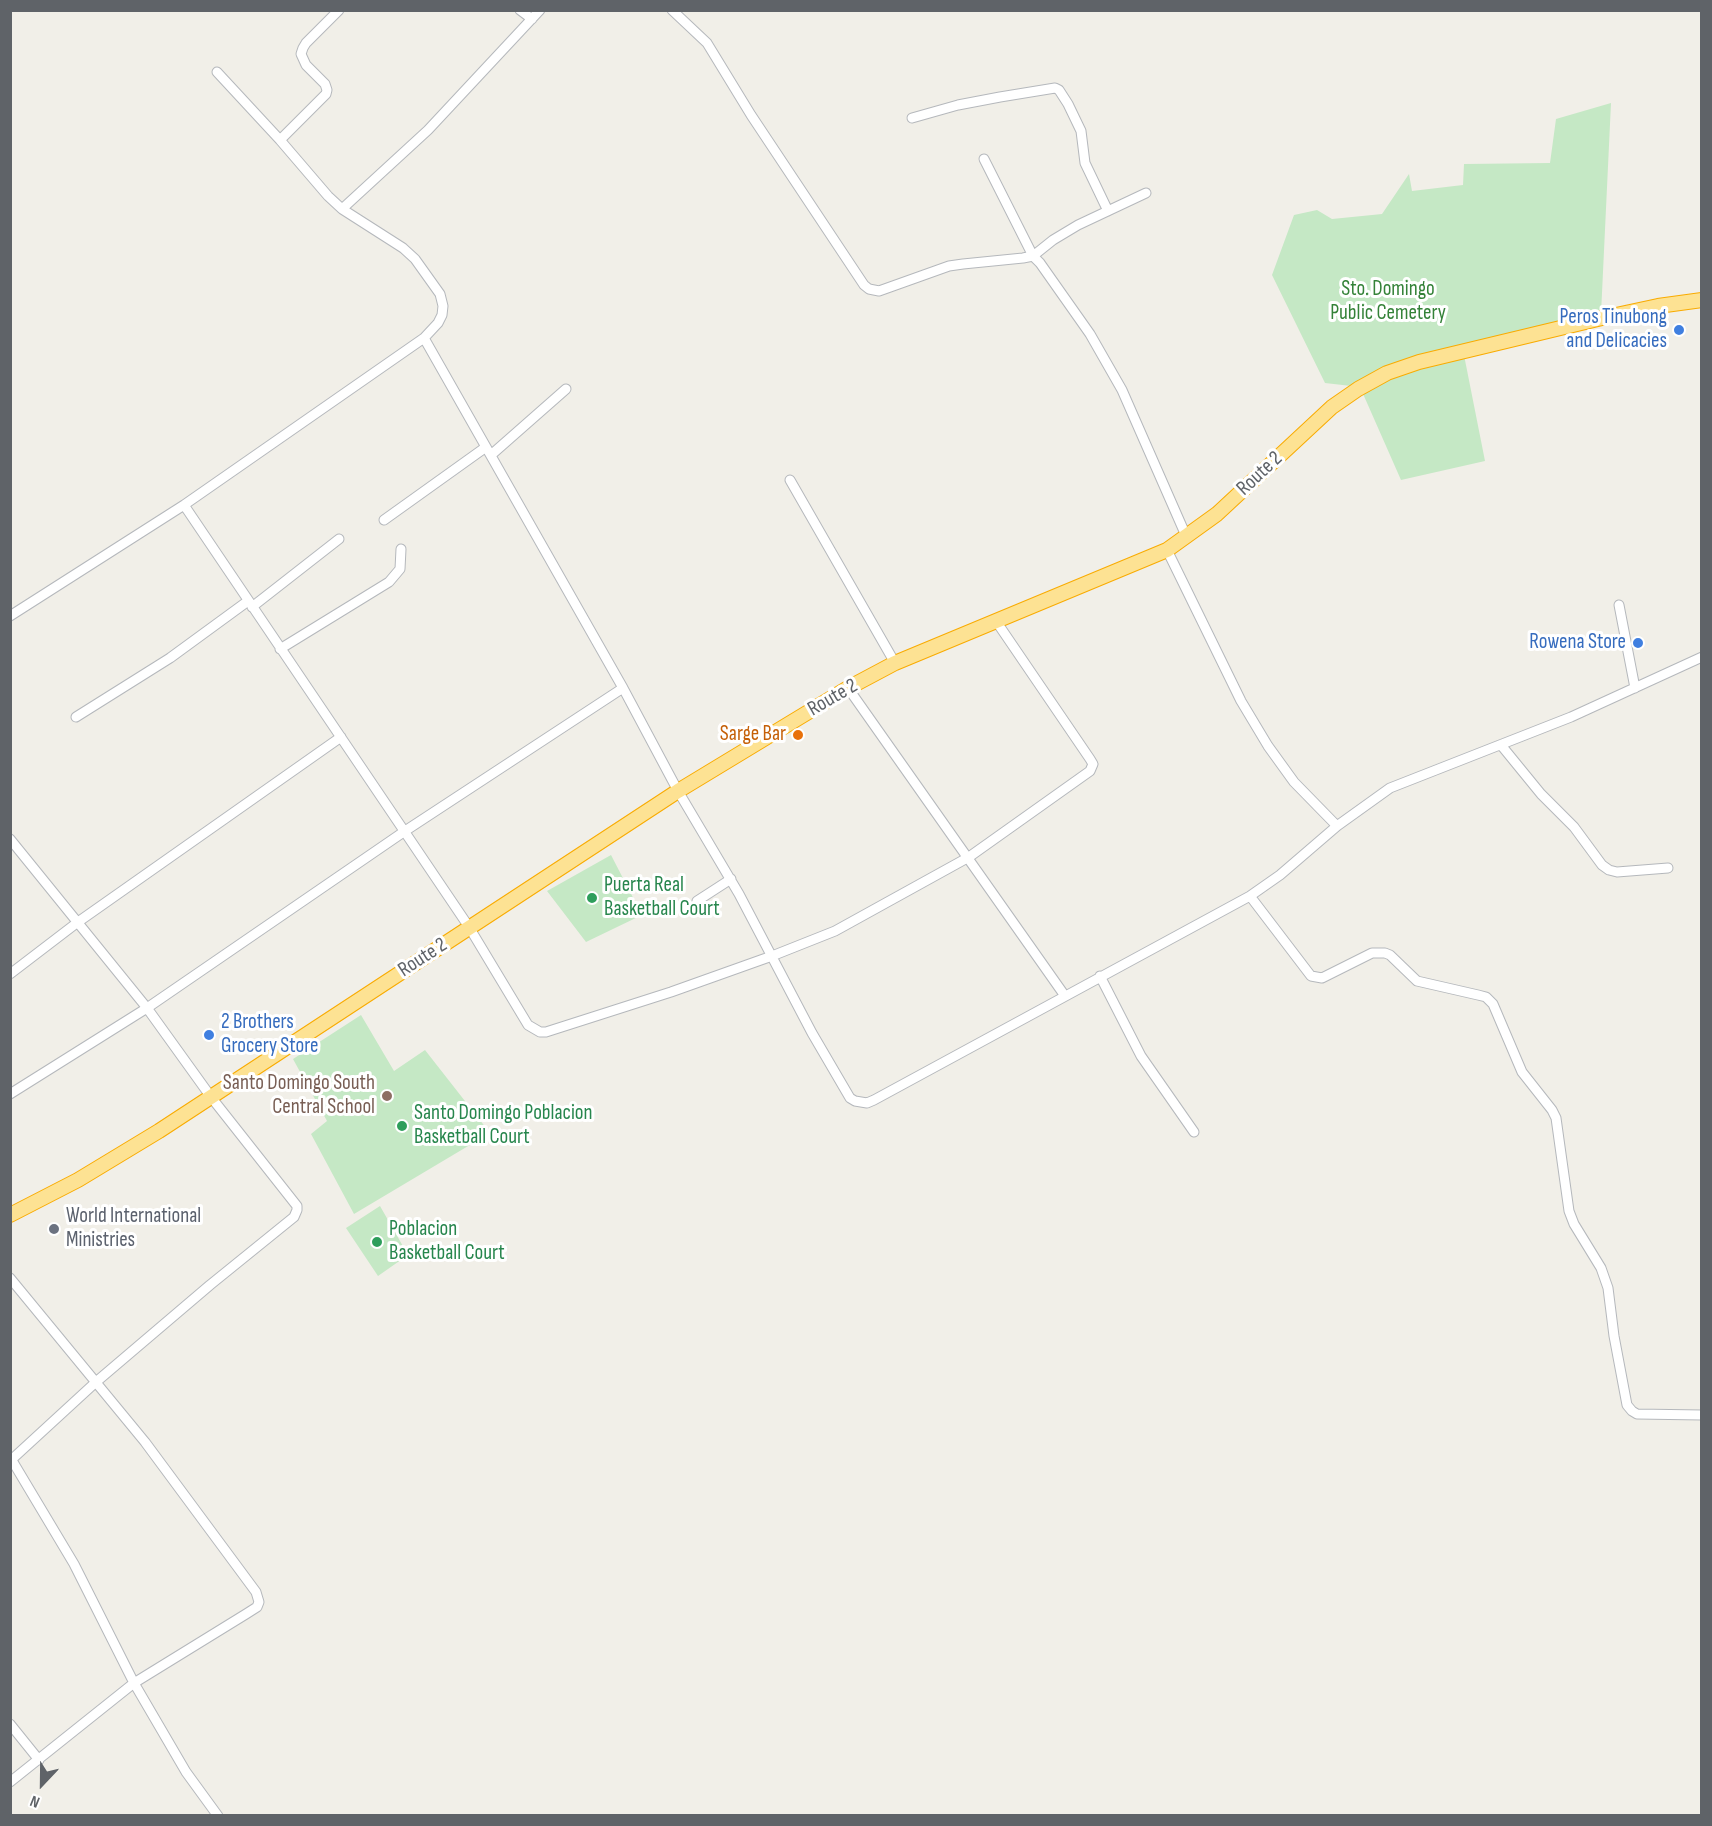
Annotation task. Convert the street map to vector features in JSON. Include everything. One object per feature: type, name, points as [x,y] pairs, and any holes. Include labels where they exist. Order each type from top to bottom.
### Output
[{"type":"highway","name":"Route 2","points":[[10,1215],[88,1174],[159,1131],[678,791],[848,688],[895,663],[1167,550],[1187,538],[1217,514],[1332,407],[1358,389],[1388,373],[1419,362],[1658,306],[1701,300]]},
{"type":"street","points":[[280,140],[326,94],[325,84],[306,65],[302,54],[306,43],[339,10]]},
{"type":"street","points":[[520,10],[532,19]]},
{"type":"street","points":[[342,209],[428,130],[540,10]]},
{"type":"street","points":[[678,12],[708,43],[751,115],[864,285],[869,289],[879,291],[949,266],[1034,255],[1053,240],[1146,193]]},
{"type":"street","points":[[10,616],[184,506],[424,338],[442,315],[443,306],[440,294],[415,259],[404,248],[342,209],[328,196],[217,72]]},
{"type":"street","points":[[912,118],[958,105],[1055,88],[1059,90],[1068,104],[1081,131],[1085,163],[1108,211]]},
{"type":"street","points":[[984,159],[1034,255],[1090,334],[1122,390],[1187,538]]},
{"type":"street","points":[[424,338],[623,688],[678,791],[731,879],[812,1033],[850,1098],[862,1103],[874,1100],[1250,896],[1280,875],[1337,826],[1390,788],[1571,717],[1701,657]]},
{"type":"street","points":[[384,520],[488,451],[566,389]]},
{"type":"street","points":[[790,480],[895,663]]},
{"type":"street","points":[[184,506],[469,927],[528,1025],[540,1032],[631,1006],[835,931],[969,857],[1090,771],[1093,764],[996,621]]},
{"type":"street","points":[[76,717],[250,604],[339,539]]},
{"type":"street","points":[[280,649],[389,582],[400,569],[401,549]]},
{"type":"street","points":[[1167,550],[1241,701],[1268,746],[1294,782],[1337,826]]},
{"type":"street","points":[[1620,605],[1635,688]]},
{"type":"street","points":[[10,1095],[147,1008],[405,831],[623,688]]},
{"type":"street","points":[[848,688],[1065,996]]},
{"type":"street","points":[[10,974],[78,922],[341,737]]},
{"type":"street","points":[[1501,745],[1541,794],[1574,827],[1602,866],[1617,872],[1668,868]]},
{"type":"street","points":[[10,839],[147,1008],[211,1097],[297,1206],[297,1214],[96,1382],[11,1459],[74,1564],[134,1683],[186,1772],[218,1815]]},
{"type":"street","points":[[697,901],[731,879]]},
{"type":"street","points":[[1250,896],[1311,976],[1322,978],[1372,953],[1385,953],[1417,981],[1478,994],[1486,997],[1493,1004],[1522,1072],[1556,1118],[1569,1211],[1574,1224],[1601,1268],[1608,1288],[1614,1336],[1627,1404],[1637,1414],[1701,1415]]},
{"type":"street","points":[[1100,976],[1141,1056],[1194,1132]]},
{"type":"street","points":[[10,1278],[146,1442],[259,1598],[257,1607],[134,1683],[10,1782]]},
{"type":"street","points":[[10,1724],[39,1760]]},
{"type":"green space","name":"Sto. Domingo Public Cemetery","points":[[1611,103],[1601,314],[1463,350],[1485,461],[1401,480],[1360,387],[1325,383],[1272,275],[1294,215],[1317,210],[1332,219],[1382,214],[1409,174],[1412,191],[1463,185],[1464,164],[1550,163],[1556,119]]},
{"type":"green space","name":"Puerta Real Basketball Court","points":[[611,855],[642,915],[586,942],[547,891]]},
{"type":"green space","name":"Santo Domingo South Central School","points":[[361,1015],[394,1071],[425,1050],[490,1133],[354,1214],[311,1134],[327,1121],[293,1059]]},
{"type":"green space","name":"Poblacion Basketball Court","points":[[380,1206],[408,1255],[378,1276],[346,1228]]},
{"type":"place","name":"Peros Tinubong and Delicacies","points":[[1679,330]]},
{"type":"place","name":"Rowena Store","points":[[1638,643]]},
{"type":"place","name":"Sarge Bar","points":[[798,735]]},
{"type":"place","name":"Puerta Real Basketball Court","points":[[592,898]]},
{"type":"place","name":"2 Brothers Grocery Store","points":[[209,1035]]},
{"type":"place","name":"Santo Domingo South Central School","points":[[387,1096]]},
{"type":"place","name":"Santo Domingo Poblacion Basketball Court","points":[[402,1126]]},
{"type":"place","name":"World International Ministries","points":[[54,1229]]},
{"type":"place","name":"Poblacion Basketball Court","points":[[377,1242]]}]
